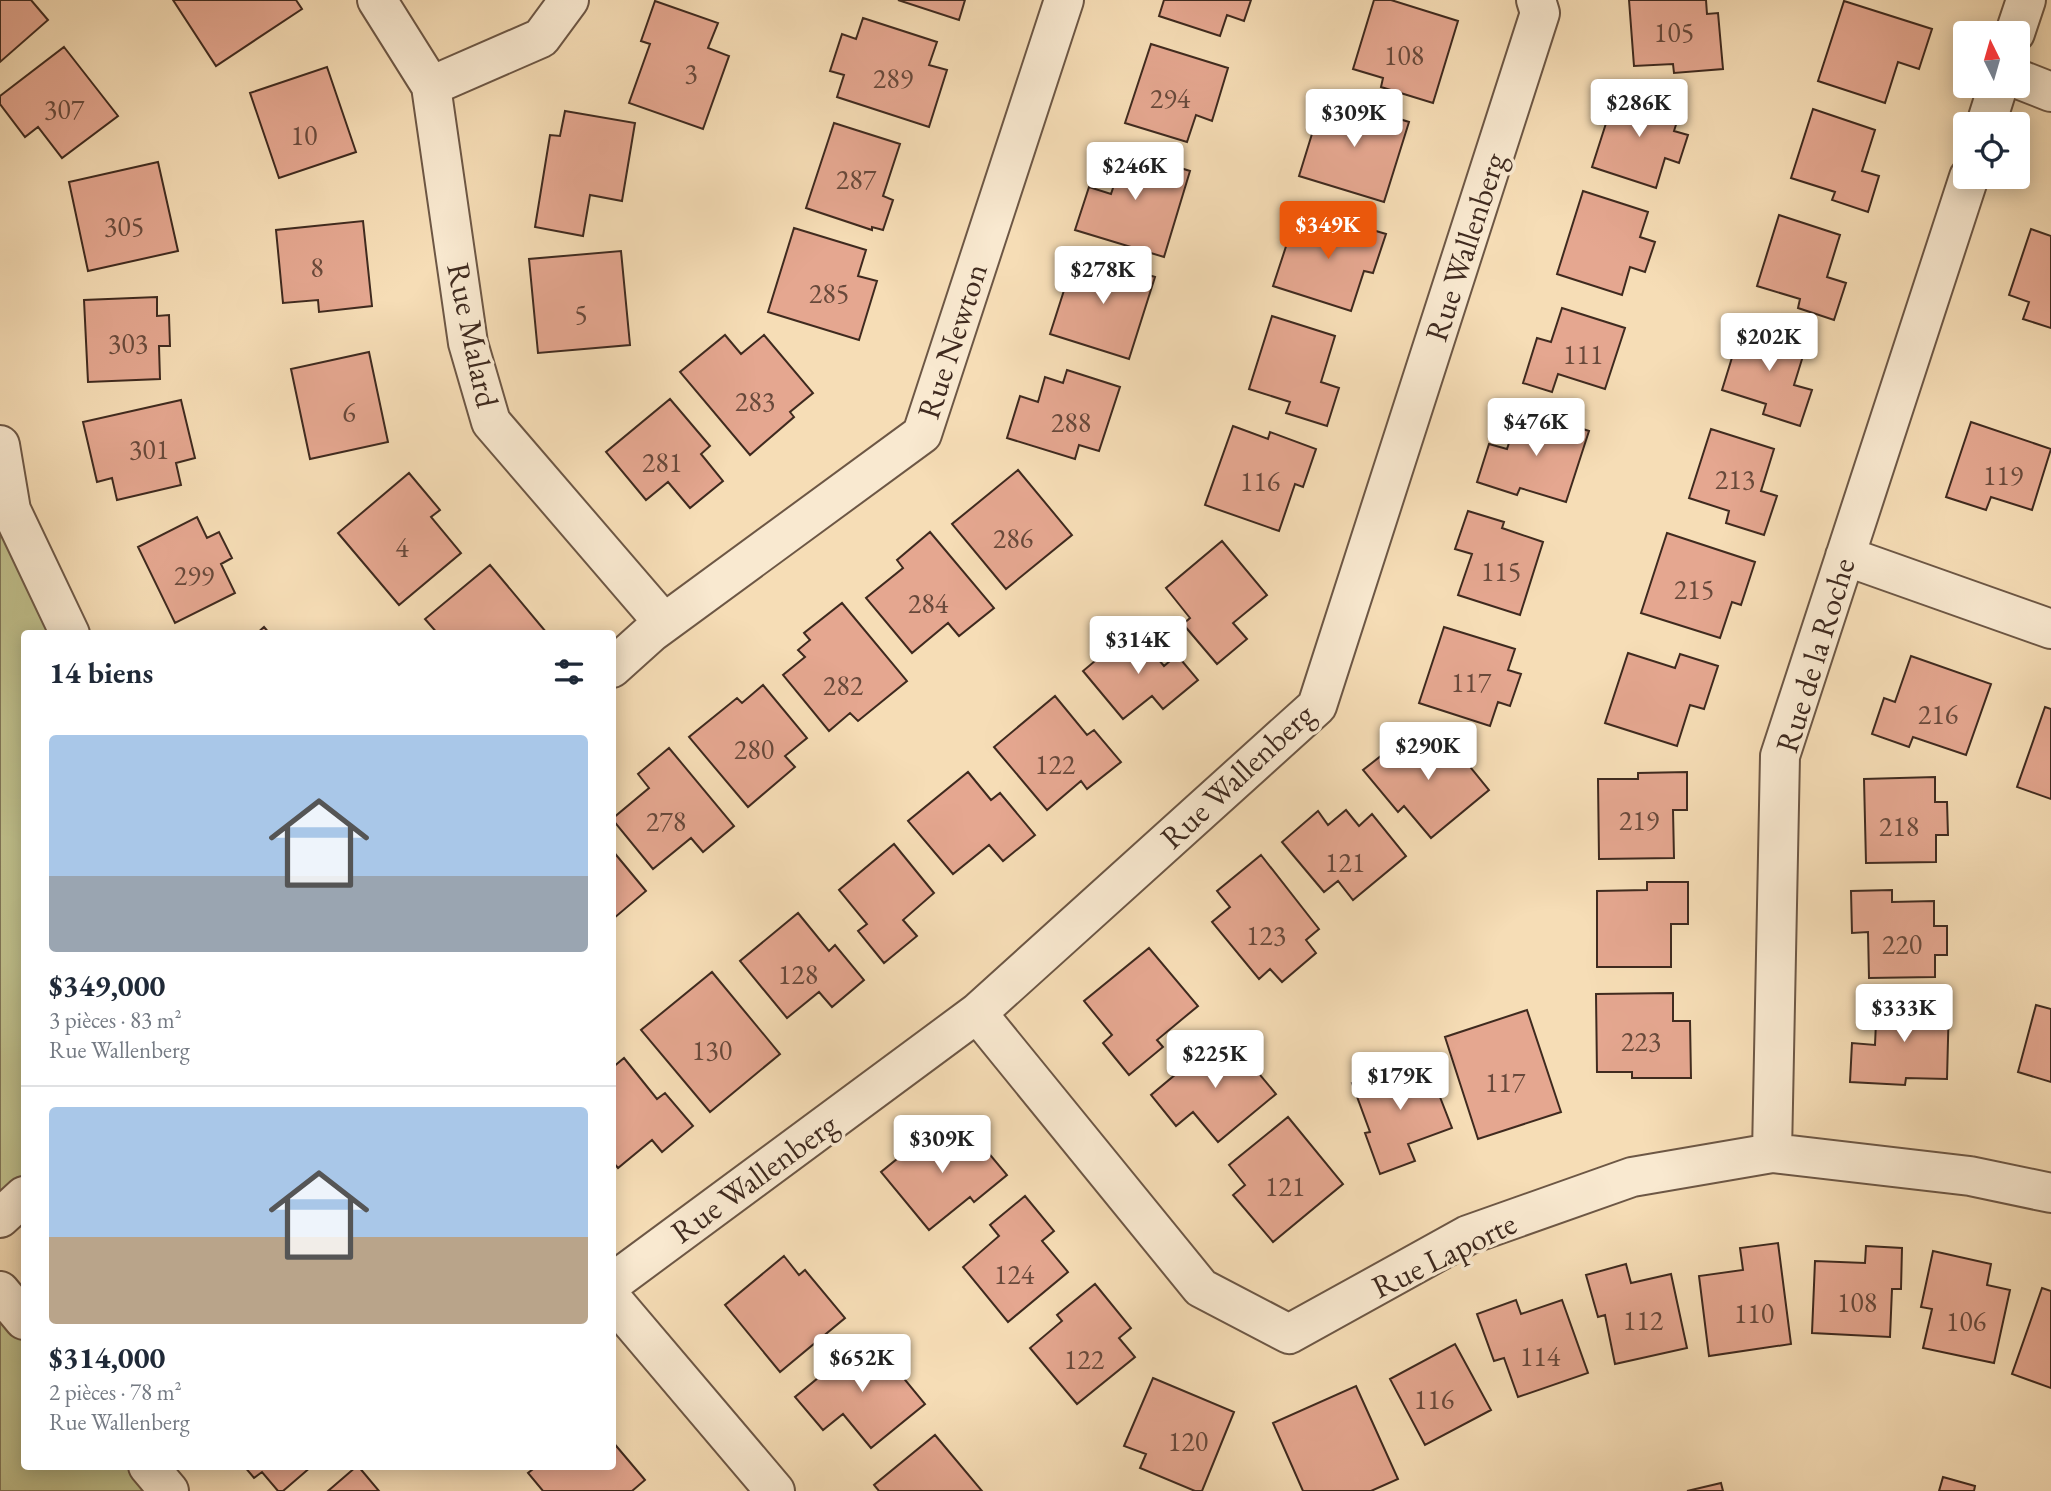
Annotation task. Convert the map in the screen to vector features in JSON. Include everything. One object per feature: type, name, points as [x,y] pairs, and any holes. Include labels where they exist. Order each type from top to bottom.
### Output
[{"type":"street","name":"Rue Malard","points":[[377,0],[431,86],[468,343],[491,422],[664,624]]},
{"type":"street","points":[[431,86],[541,38],[569,0]]},
{"type":"street","name":"Rue Newton","points":[[616,665],[664,624],[922,434],[1064,0]]},
{"type":"street","name":"Rue Wallenberg","points":[[616,1280],[977,1013],[1317,706],[1540,13],[1536,0]]},
{"type":"street","points":[[2019,21],[2026,0]]},
{"type":"street","points":[[2030,84],[2051,92]]},
{"type":"street","name":"Rue de la Roche","points":[[1772,1153],[1780,756],[1965,189]]},
{"type":"street","points":[[0,445],[11,510],[68,630]]},
{"type":"street","points":[[1845,556],[2051,629]]},
{"type":"street","name":"Rue Laporte","points":[[977,1013],[1201,1288],[1289,1334],[1468,1235],[1632,1177],[1772,1153],[1970,1176],[2051,1193]]},
{"type":"street","points":[[0,1218],[21,1199]]},
{"type":"street","points":[[0,1291],[21,1316]]},
{"type":"street","points":[[616,1304],[775,1491]]},
{"type":"street","points":[[151,1470],[169,1491]]},
{"type":"green space","points":[[0,481],[69,630],[21,630],[21,1199],[0,1218]]},
{"type":"green space","points":[[0,1291],[21,1316],[21,1470],[151,1470],[169,1491],[0,1491]]},
{"type":"building","points":[[0,0],[31,0],[48,20],[0,62]]},
{"type":"building","points":[[173,0],[296,0],[302,9],[216,66]]},
{"type":"building","points":[[898,0],[965,0],[959,20]]},
{"type":"building","points":[[1164,0],[1251,0],[1244,21],[1227,15],[1220,36],[1159,16]]},
{"type":"building","points":[[1374,0],[1391,0],[1458,21],[1433,103],[1381,87],[1383,78],[1353,69]]},
{"type":"building","points":[[1629,0],[1706,0],[1707,14],[1718,13],[1723,69],[1674,73],[1673,64],[1634,66]]},
{"type":"building","points":[[655,1],[718,23],[708,48],[729,56],[703,129],[629,103],[650,44],[641,41]]},
{"type":"building","points":[[1844,1],[1932,29],[1919,69],[1898,62],[1885,103],[1818,81]]},
{"type":"building","points":[[863,18],[937,42],[929,65],[947,70],[929,127],[837,97],[844,75],[830,71],[842,34],[856,39]]},
{"type":"building","points":[[1151,44],[1228,68],[1212,121],[1196,115],[1187,142],[1125,123]]},
{"type":"building","points":[[64,47],[118,116],[62,158],[38,127],[25,137],[0,104],[0,96]]},
{"type":"building","points":[[327,67],[356,152],[279,178],[250,93]]},
{"type":"building","points":[[1617,89],[1681,109],[1674,131],[1688,135],[1679,163],[1665,158],[1656,188],[1592,167]]},
{"type":"building","points":[[1324,95],[1409,122],[1384,202],[1299,176]]},
{"type":"building","points":[[1813,109],[1875,130],[1862,171],[1879,176],[1868,212],[1832,200],[1835,192],[1791,178]]},
{"type":"building","points":[[565,111],[635,123],[622,201],[590,195],[583,236],[535,227],[550,135],[560,136]]},
{"type":"building","points":[[834,123],[900,144],[883,196],[893,200],[883,230],[872,227],[872,230],[806,208]]},
{"type":"building","points":[[1110,146],[1190,171],[1164,257],[1075,230],[1089,187],[1111,194],[1115,182],[1100,177]]},
{"type":"building","points":[[158,162],[178,251],[88,271],[69,182]]},
{"type":"building","points":[[1583,191],[1648,212],[1640,237],[1655,242],[1645,272],[1630,267],[1622,295],[1557,274]]},
{"type":"building","points":[[1779,215],[1840,235],[1827,277],[1846,283],[1834,320],[1798,308],[1800,299],[1757,286]]},
{"type":"building","points":[[1296,216],[1347,231],[1349,223],[1386,234],[1373,273],[1364,271],[1351,311],[1273,286]]},
{"type":"building","points":[[363,221],[372,306],[319,312],[318,300],[283,303],[276,230]]},
{"type":"building","points":[[794,228],[866,250],[858,276],[877,281],[859,340],[768,312]]},
{"type":"building","points":[[2031,229],[2051,236],[2051,328],[2023,319],[2029,302],[2009,295]]},
{"type":"building","points":[[621,251],[630,345],[538,353],[529,259]]},
{"type":"building","points":[[1076,253],[1155,277],[1129,359],[1050,334]]},
{"type":"building","points":[[157,297],[157,316],[169,315],[170,346],[159,346],[160,379],[88,382],[84,300]]},
{"type":"building","points":[[1562,308],[1625,328],[1605,389],[1558,374],[1552,392],[1523,383],[1537,338],[1551,342]]},
{"type":"building","points":[[1272,316],[1335,336],[1321,382],[1339,388],[1327,426],[1286,413],[1290,402],[1249,389]]},
{"type":"building","points":[[1743,322],[1807,343],[1794,385],[1812,390],[1800,426],[1763,414],[1766,404],[1722,390]]},
{"type":"building","points":[[725,335],[741,354],[764,335],[813,393],[790,412],[794,417],[750,455],[680,372]]},
{"type":"building","points":[[369,352],[388,442],[310,459],[291,369]]},
{"type":"building","points":[[1067,370],[1120,387],[1099,451],[1079,445],[1075,459],[1007,438],[1020,396],[1038,402],[1045,377],[1063,383]]},
{"type":"building","points":[[670,399],[710,446],[701,454],[723,481],[690,508],[668,482],[646,500],[606,452]]},
{"type":"building","points":[[181,400],[195,458],[176,463],[181,485],[117,500],[112,478],[97,482],[83,422]]},
{"type":"building","points":[[1520,409],[1589,431],[1566,502],[1520,488],[1517,495],[1477,482],[1489,444],[1507,449]]},
{"type":"building","points":[[1971,422],[2051,449],[2032,510],[1991,497],[1986,510],[1946,497]]},
{"type":"building","points":[[1233,426],[1268,439],[1270,432],[1316,449],[1303,487],[1295,484],[1279,531],[1205,505]]},
{"type":"building","points":[[1711,429],[1774,449],[1761,491],[1777,496],[1764,535],[1726,523],[1729,511],[1689,498]]},
{"type":"building","points":[[1018,470],[1072,535],[1006,589],[952,524]]},
{"type":"building","points":[[409,473],[440,510],[431,517],[461,553],[399,605],[338,533]]},
{"type":"building","points":[[1468,511],[1504,522],[1502,528],[1543,542],[1520,615],[1458,595],[1472,554],[1455,549]]},
{"type":"building","points":[[197,517],[207,538],[219,532],[232,558],[221,564],[235,593],[175,623],[138,547]]},
{"type":"building","points":[[930,532],[994,608],[959,636],[948,623],[912,653],[866,598],[903,568],[897,560]]},
{"type":"building","points":[[1667,533],[1755,562],[1741,605],[1732,602],[1720,638],[1641,613]]},
{"type":"building","points":[[1222,541],[1267,595],[1233,623],[1247,639],[1217,664],[1183,624],[1190,618],[1166,588]]},
{"type":"building","points":[[490,565],[544,630],[435,630],[425,619]]},
{"type":"building","points":[[842,603],[907,681],[858,721],[850,713],[829,731],[783,675],[805,657],[798,650],[810,640],[804,633]]},
{"type":"building","points":[[1444,627],[1515,649],[1508,670],[1521,674],[1510,706],[1498,702],[1490,726],[1419,703]]},
{"type":"building","points":[[1133,629],[1164,666],[1177,655],[1198,680],[1163,709],[1152,696],[1123,719],[1083,671]]},
{"type":"building","points":[[1628,653],[1675,668],[1680,654],[1718,666],[1704,709],[1690,705],[1677,746],[1605,723]]},
{"type":"building","points":[[1911,656],[1991,684],[1966,755],[1913,737],[1909,747],[1872,734],[1884,698],[1895,702]]},
{"type":"building","points":[[763,685],[807,738],[785,756],[795,767],[748,807],[689,737],[737,698],[742,703]]},
{"type":"building","points":[[1055,696],[1087,735],[1094,730],[1121,762],[1087,789],[1081,781],[1047,810],[994,747]]},
{"type":"building","points":[[2045,707],[2051,709],[2051,799],[2017,787]]},
{"type":"building","points":[[1440,730],[1489,790],[1431,838],[1404,806],[1398,812],[1363,770],[1396,744],[1407,757]]},
{"type":"building","points":[[669,748],[734,826],[703,852],[691,838],[653,869],[616,824],[616,816],[649,788],[638,774]]},
{"type":"building","points":[[968,772],[991,800],[1000,793],[1035,835],[1003,861],[989,845],[953,874],[908,821]]},
{"type":"building","points":[[1687,772],[1687,810],[1673,810],[1674,858],[1599,859],[1598,779],[1638,779],[1638,773]]},
{"type":"building","points":[[1935,777],[1935,802],[1947,802],[1948,835],[1936,835],[1936,862],[1866,863],[1864,779]]},
{"type":"building","points":[[1346,810],[1359,826],[1372,814],[1406,856],[1353,900],[1338,881],[1324,892],[1282,842],[1318,811],[1328,825]]},
{"type":"building","points":[[894,844],[934,893],[903,920],[917,936],[884,963],[858,931],[867,924],[839,890]]},
{"type":"building","points":[[616,855],[646,891],[616,916]]},
{"type":"building","points":[[1261,855],[1319,929],[1306,940],[1316,953],[1282,982],[1270,969],[1259,979],[1212,922],[1230,907],[1217,891]]},
{"type":"building","points":[[1647,882],[1688,882],[1688,924],[1671,924],[1671,967],[1597,967],[1597,891],[1647,890]]},
{"type":"building","points":[[1892,890],[1892,902],[1934,901],[1934,926],[1947,926],[1947,955],[1935,955],[1935,977],[1869,978],[1868,932],[1852,933],[1851,891]]},
{"type":"building","points":[[798,913],[829,951],[835,945],[864,980],[832,1007],[819,992],[787,1018],[740,961]]},
{"type":"building","points":[[1149,948],[1198,1006],[1157,1040],[1163,1047],[1129,1075],[1103,1043],[1112,1035],[1084,1001]]},
{"type":"building","points":[[712,972],[780,1054],[710,1112],[641,1030]]},
{"type":"building","points":[[1673,993],[1673,1021],[1690,1021],[1691,1078],[1632,1078],[1632,1072],[1597,1072],[1596,994]]},
{"type":"building","points":[[1877,999],[1949,1002],[1947,1079],[1906,1078],[1905,1085],[1850,1082],[1852,1043],[1875,1045]]},
{"type":"building","points":[[2036,1005],[2051,1009],[2051,1082],[2018,1072]]},
{"type":"building","points":[[1527,1010],[1561,1112],[1478,1139],[1445,1037]]},
{"type":"building","points":[[1225,1033],[1276,1094],[1218,1142],[1193,1112],[1176,1126],[1151,1095]]},
{"type":"building","points":[[1424,1056],[1452,1128],[1408,1144],[1415,1161],[1380,1174],[1365,1133],[1370,1132],[1352,1083]]},
{"type":"building","points":[[624,1058],[657,1099],[665,1093],[693,1126],[662,1152],[652,1140],[618,1168],[616,1166],[616,1065]]},
{"type":"building","points":[[1288,1117],[1343,1184],[1273,1242],[1233,1195],[1245,1185],[1229,1165]]},
{"type":"building","points":[[945,1120],[971,1152],[981,1144],[1007,1175],[974,1202],[970,1197],[929,1230],[881,1172]]},
{"type":"building","points":[[1025,1196],[1054,1231],[1042,1241],[1068,1272],[1008,1322],[963,1267],[999,1236],[990,1225]]},
{"type":"building","points":[[1778,1243],[1791,1344],[1709,1356],[1699,1276],[1743,1270],[1740,1248]]},
{"type":"building","points":[[1866,1246],[1902,1248],[1901,1289],[1892,1289],[1890,1337],[1812,1333],[1815,1261],[1865,1263]]},
{"type":"building","points":[[1933,1251],[1991,1264],[1987,1285],[2010,1290],[1994,1363],[1923,1348],[1932,1309],[1921,1307]]},
{"type":"building","points":[[784,1256],[799,1275],[805,1270],[845,1318],[780,1372],[725,1305]]},
{"type":"building","points":[[1626,1264],[1631,1283],[1671,1274],[1687,1348],[1615,1364],[1605,1315],[1598,1317],[1586,1275]]},
{"type":"building","points":[[1095,1284],[1131,1328],[1119,1338],[1135,1357],[1077,1404],[1030,1348],[1062,1321],[1057,1315]]},
{"type":"building","points":[[2042,1288],[2051,1291],[2051,1388],[2012,1374]]},
{"type":"building","points":[[1516,1300],[1521,1314],[1562,1300],[1588,1373],[1518,1397],[1504,1358],[1494,1361],[1477,1314]]},
{"type":"building","points":[[869,1336],[925,1404],[871,1448],[843,1414],[823,1430],[795,1397]]},
{"type":"building","points":[[1455,1344],[1491,1410],[1425,1445],[1390,1379]]},
{"type":"building","points":[[1153,1378],[1234,1412],[1202,1491],[1195,1491],[1140,1468],[1146,1454],[1124,1446]]},
{"type":"building","points":[[1356,1386],[1398,1479],[1371,1491],[1303,1491],[1273,1423]]},
{"type":"building","points":[[935,1435],[982,1491],[879,1491],[874,1485]]},
{"type":"building","points":[[616,1446],[645,1480],[632,1491],[543,1491],[528,1473],[532,1470],[616,1470]]},
{"type":"building","points":[[247,1470],[307,1470],[283,1491],[278,1491],[262,1472],[254,1478]]},
{"type":"building","points":[[352,1470],[361,1470],[379,1491],[328,1491]]},
{"type":"building","points":[[1943,1477],[1975,1486],[1974,1491],[1939,1491]]},
{"type":"building","points":[[1721,1483],[1723,1491],[1687,1491]]}]
